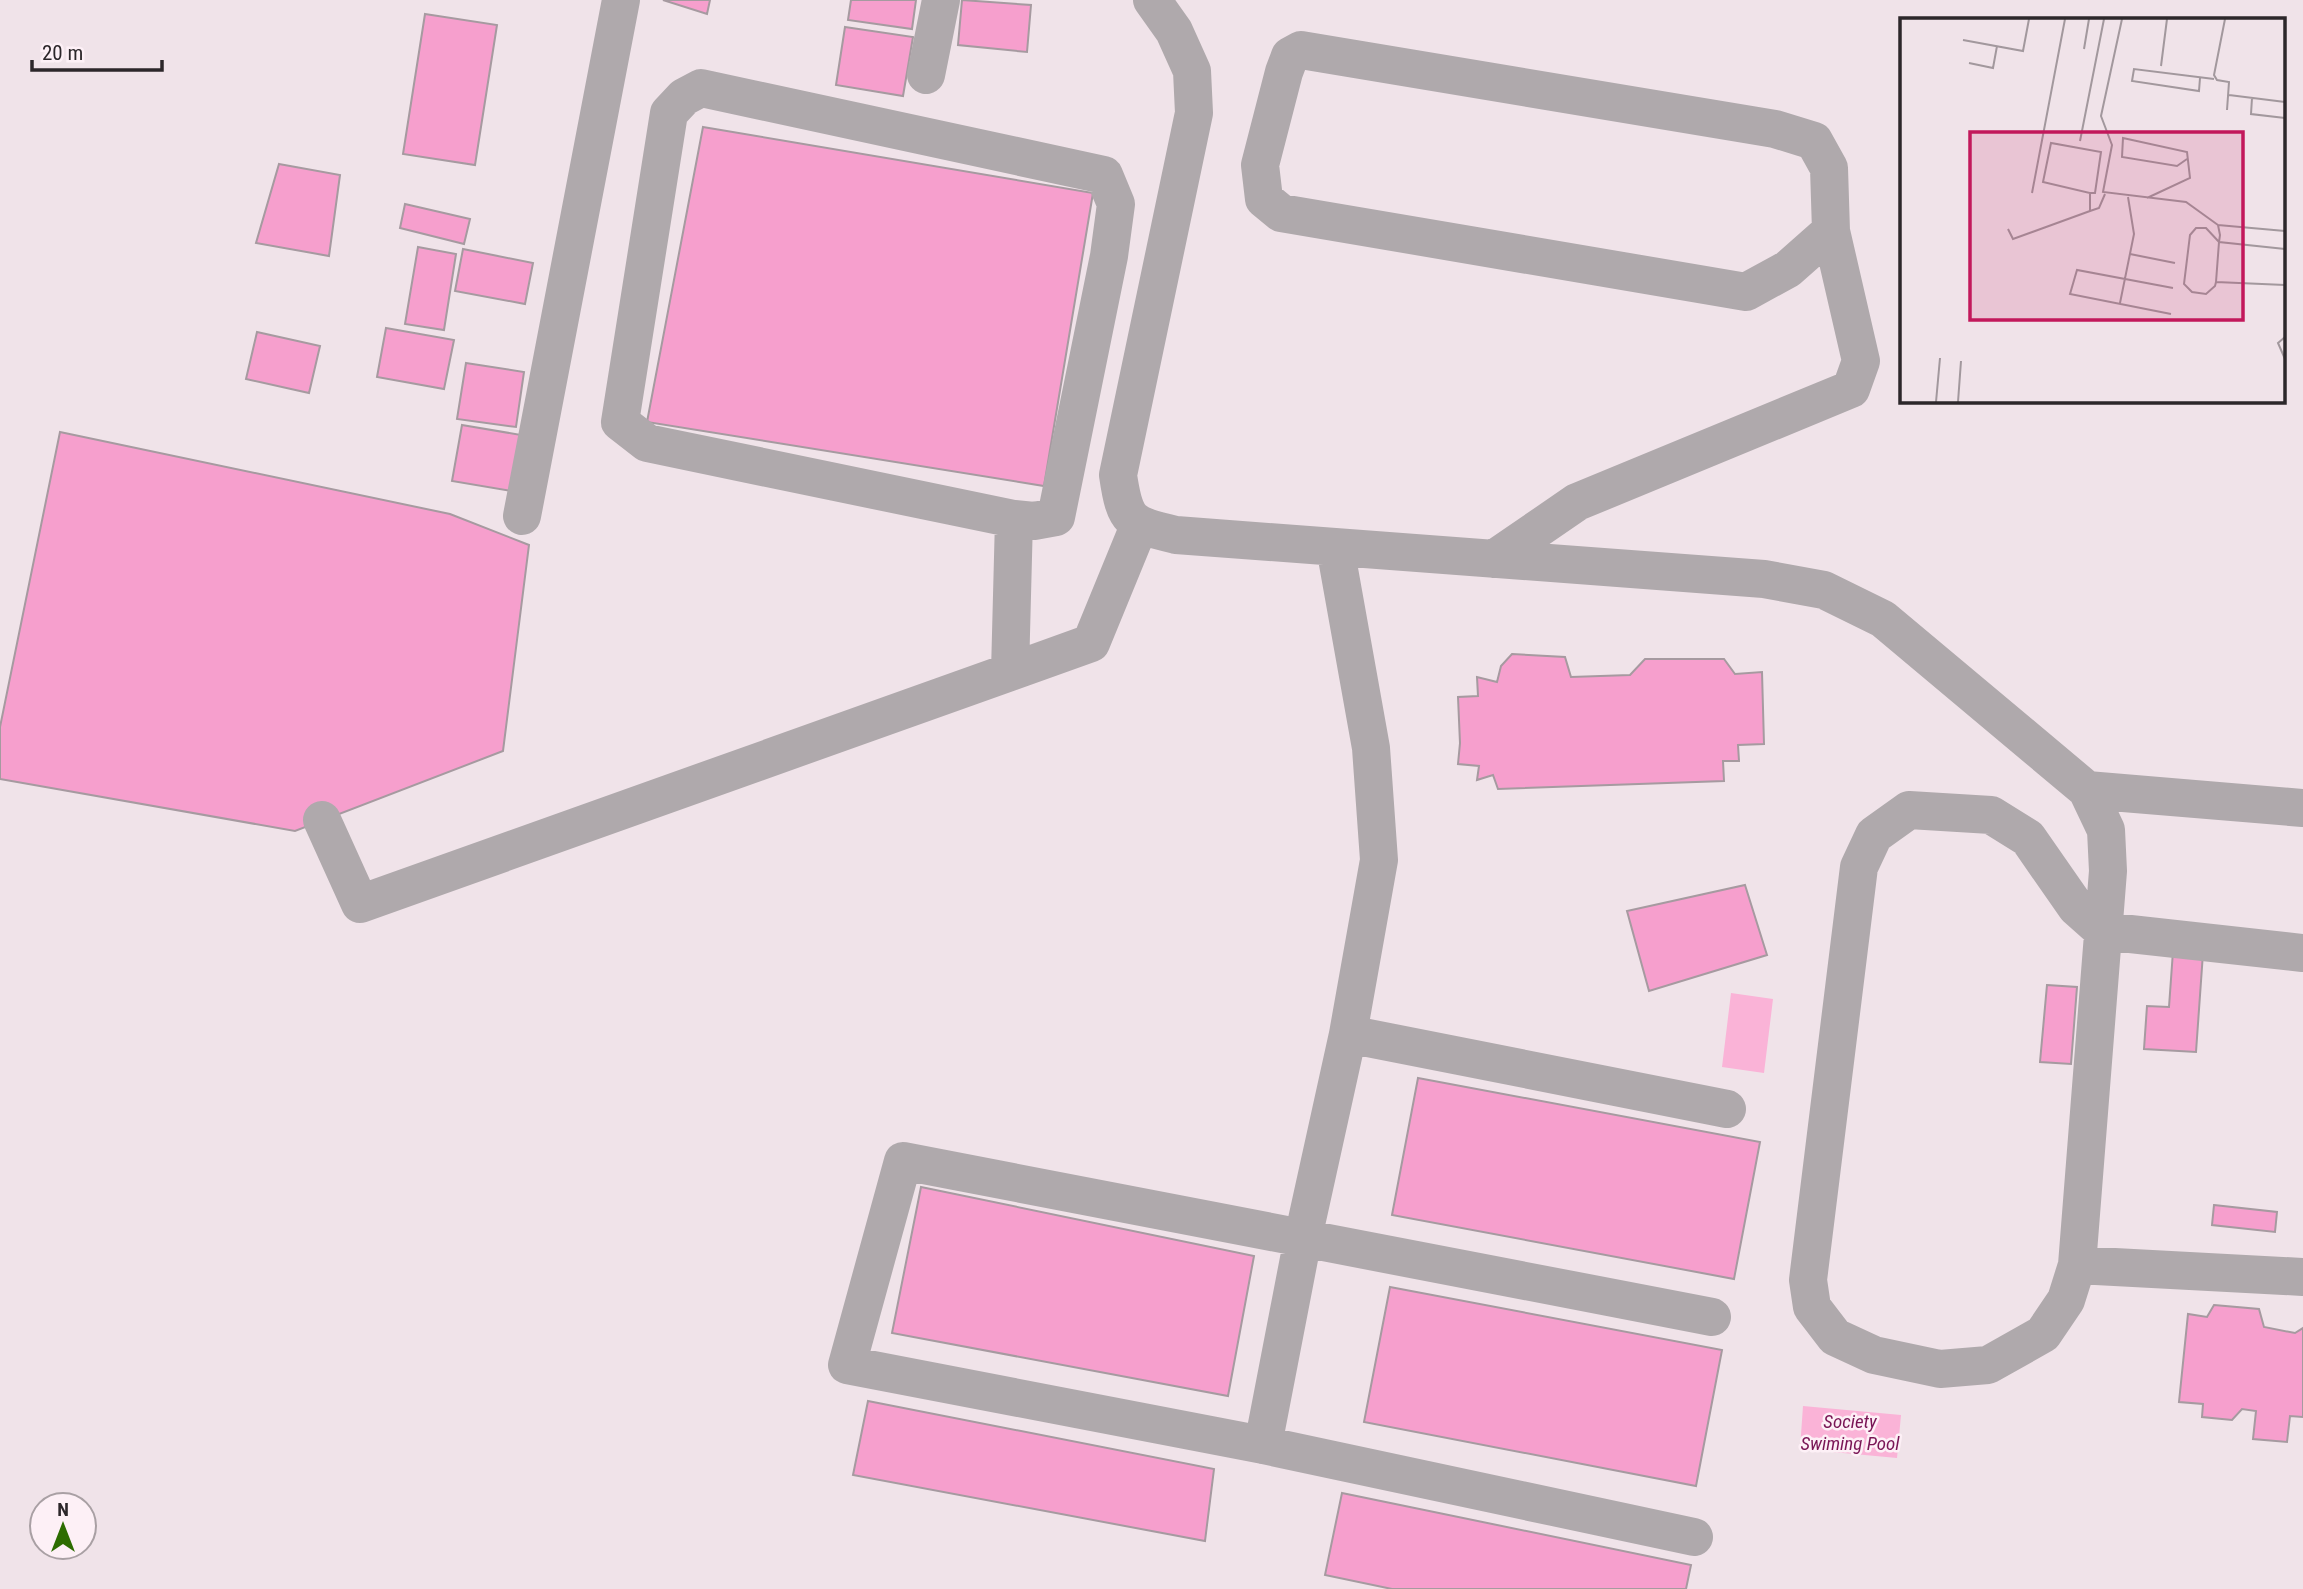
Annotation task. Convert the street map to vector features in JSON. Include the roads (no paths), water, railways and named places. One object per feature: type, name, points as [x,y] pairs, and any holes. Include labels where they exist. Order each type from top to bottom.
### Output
[{"type":"street","points":[[522,516],[621,0]]},
{"type":"street","points":[[926,75],[942,0]]},
{"type":"street","points":[[1152,0],[1174,31],[1192,71],[1194,113],[1118,475],[1123,506],[1139,526],[1176,535],[1764,579],[1824,590],[1883,619],[2087,790],[2106,830],[2108,871],[2103,931],[2077,1265],[2066,1300],[2043,1334],[1988,1365],[1940,1369],[1874,1355],[1835,1337],[1812,1307],[1808,1280],[1859,867],[1874,835],[1909,810],[1991,814],[2028,838],[2076,907],[2103,931],[2303,953]]},
{"type":"street","points":[[1494,559],[1577,502],[1851,389],[1861,361],[1831,231],[1829,168],[1814,141],[1775,129],[1301,50],[1290,56],[1260,165],[1264,199],[1281,213],[1746,292],[1788,269],[1831,231]]},
{"type":"street","points":[[701,88],[1104,174],[1116,204],[1109,256],[1056,517],[1034,522],[1014,519],[647,443],[620,422],[669,113],[684,97],[701,88]]},
{"type":"street","points":[[1010,672],[1014,519]]},
{"type":"street","points":[[322,820],[359,904],[1091,643],[1139,526]]},
{"type":"street","points":[[1263,1445],[1303,1238],[1348,1034],[1380,860],[1371,748],[1335,547]]},
{"type":"street","points":[[2087,790],[2303,808]]},
{"type":"street","points":[[1348,1034],[1727,1109]]},
{"type":"street","points":[[1694,1537],[1263,1445],[847,1365],[903,1161],[1712,1317]]},
{"type":"street","points":[[2077,1265],[2303,1277]]},
{"type":"water","points":[[1731,993],[1773,999],[1764,1073],[1722,1067]]},
{"type":"water","name":"Society Swiming Pool","points":[[1803,1406],[1901,1415],[1897,1458],[1800,1449]]}]
